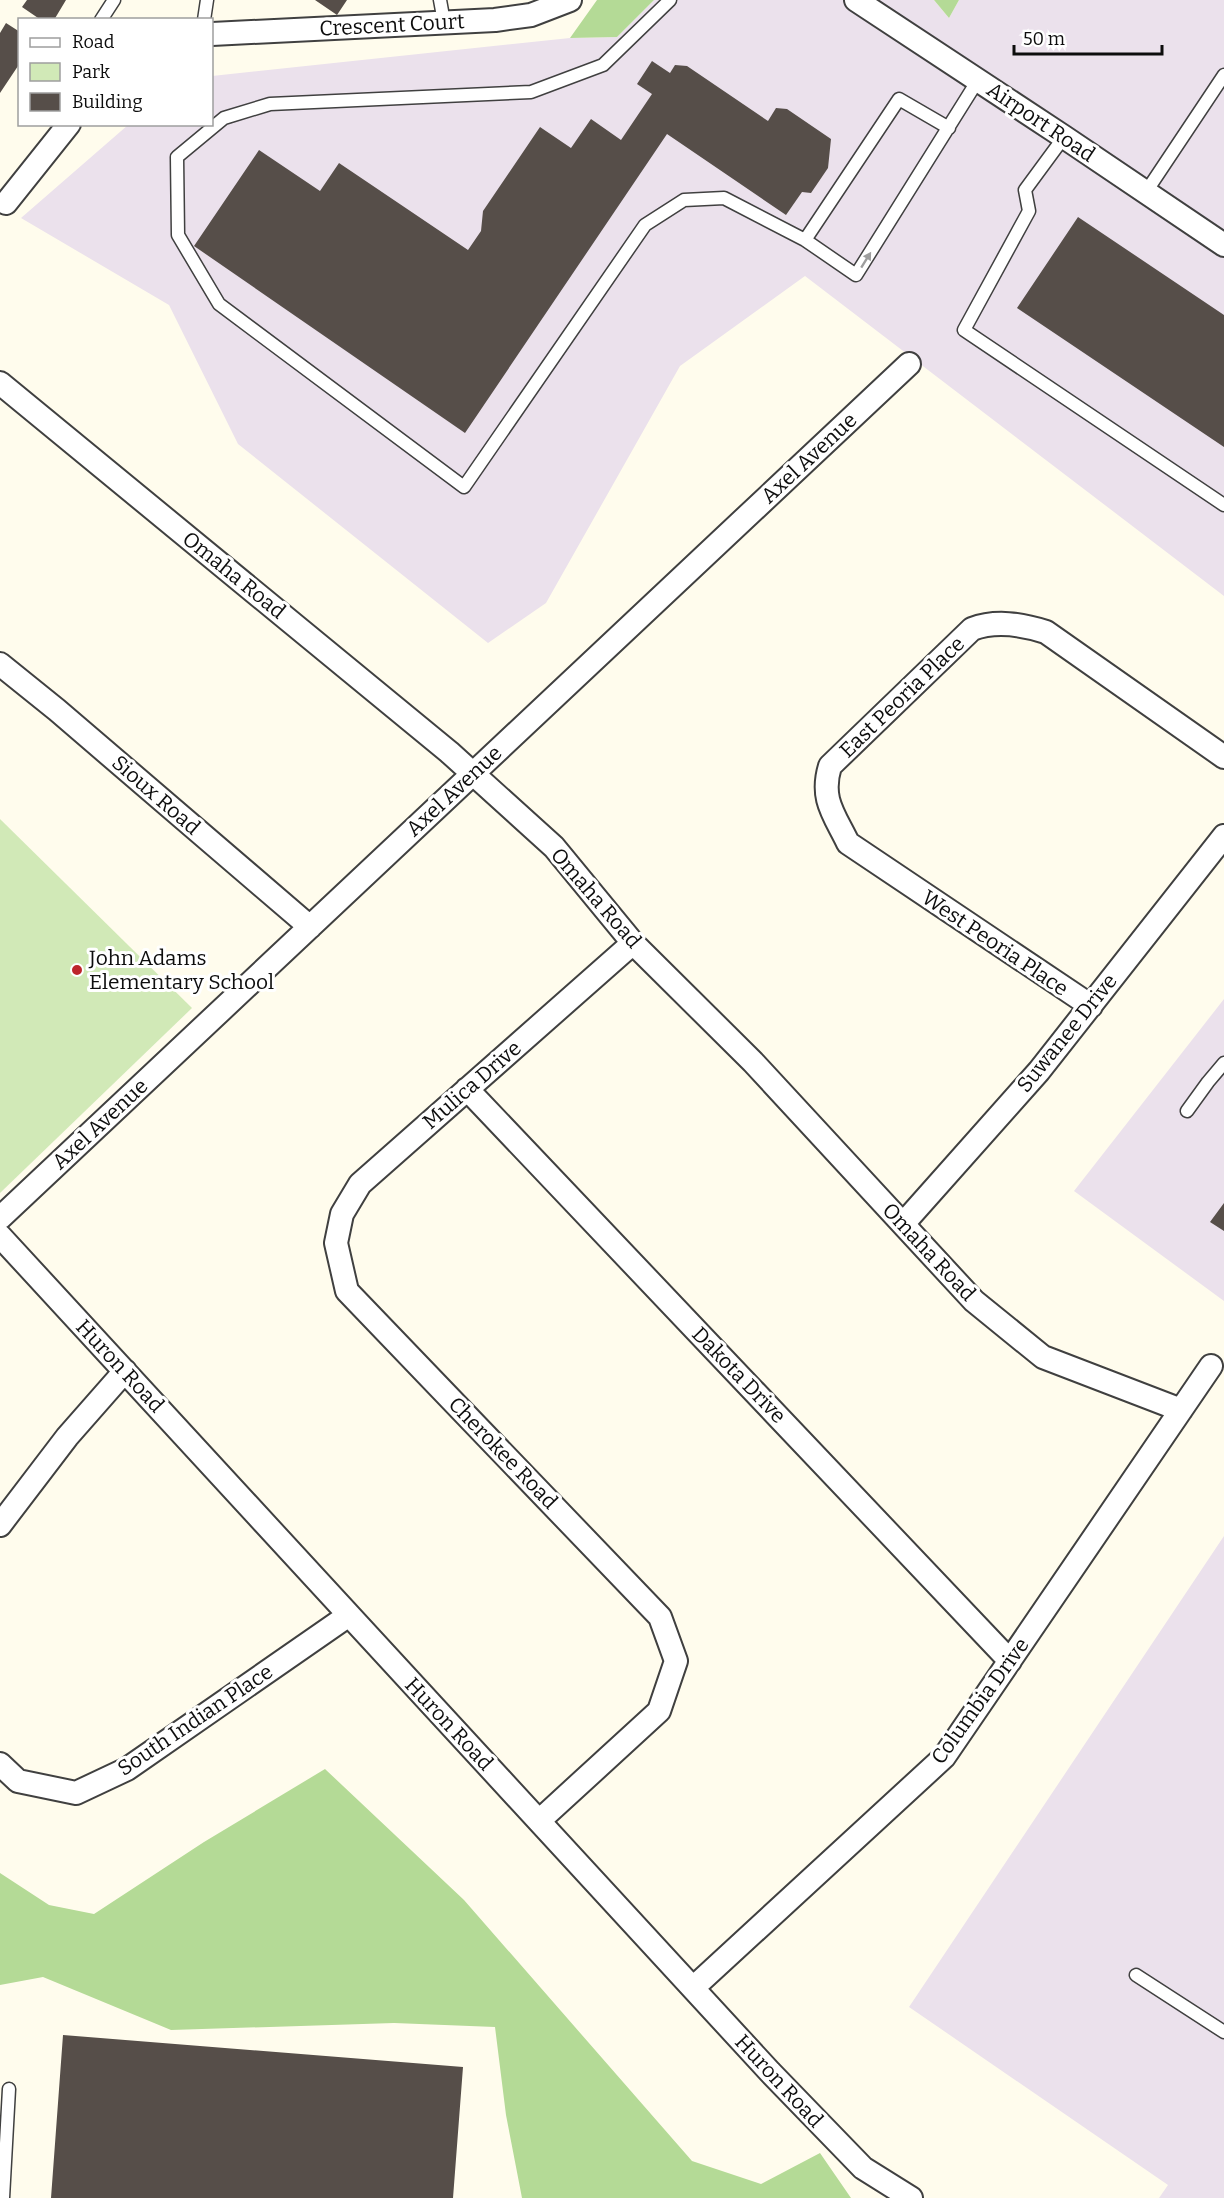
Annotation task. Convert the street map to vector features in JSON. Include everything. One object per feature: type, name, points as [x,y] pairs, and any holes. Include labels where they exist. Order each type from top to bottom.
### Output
[{"type":"street","name":"Crescent Court","points":[[213,34],[442,11],[495,20],[531,15],[570,0]]},
{"type":"street","name":"Airport Road","points":[[856,0],[1224,246]]},
{"type":"street","points":[[3,200],[67,126]]},
{"type":"street","name":"Axel Avenue","points":[[0,1218],[909,364]]},
{"type":"street","name":"Omaha Road","points":[[0,383],[440,744],[554,847],[633,943],[753,1062],[974,1301],[1043,1357],[1181,1410]]},
{"type":"street","name":"East Peoria Place","points":[[900,879],[848,843],[828,803],[825,790],[830,766],[972,629],[985,624],[1004,623],[1046,632],[1224,757]]},
{"type":"street","name":"Sioux Road","points":[[0,664],[310,927]]},
{"type":"street","name":"Suwanee Drive","points":[[903,1224],[1039,1071],[1224,836]]},
{"type":"street","name":"West Peoria Place","points":[[900,879],[1091,1006]]},
{"type":"street","name":"Mulica Drive","points":[[336,1243],[342,1214],[360,1184],[633,943]]},
{"type":"street","name":"Dakota Drive","points":[[468,1089],[1010,1660]]},
{"type":"street","name":"Huron Road","points":[[0,1236],[693,1988],[862,2168],[910,2198]]},
{"type":"street","name":"Cherokee Road","points":[[336,1243],[347,1291],[660,1617],[676,1661],[659,1711],[539,1821]]},
{"type":"street","name":"Columbia Drive","points":[[693,1988],[944,1757],[1211,1366]]},
{"type":"street","points":[[0,1525],[67,1437],[125,1371]]},
{"type":"street","name":"South Indian Place","points":[[0,1764],[18,1781],[76,1793],[127,1769],[349,1615]]},
{"type":"lane","points":[[101,18],[114,0]]},
{"type":"lane","points":[[204,18],[207,0]]},
{"type":"lane","points":[[670,0],[603,65],[531,92],[270,104],[224,118],[177,158],[178,235],[219,304],[464,487],[645,225],[684,200],[724,198],[805,240],[856,275],[978,80]]},
{"type":"lane","points":[[1146,192],[1224,75]]},
{"type":"lane","points":[[805,240],[899,99],[950,128]]},
{"type":"lane","points":[[1064,137],[1025,190],[1029,211],[964,330],[1224,505]]},
{"type":"lane","points":[[1187,1111],[1224,1063]]},
{"type":"lane","points":[[1136,1975],[1224,2031]]},
{"type":"lane","points":[[3,2198],[9,2089]]},
{"type":"shaded area","points":[[654,0],[934,0],[949,18],[959,0],[1224,0],[1224,596],[805,276],[680,366],[546,603],[488,643],[238,444],[169,305],[21,218],[127,126],[213,126],[213,76],[570,38],[617,37]]},
{"type":"shaded area","points":[[1224,999],[1224,1301],[1074,1191]]},
{"type":"shaded area","points":[[1224,1536],[1224,2198],[1159,2198],[1168,2185],[909,2007]]},
{"type":"green space","points":[[597,0],[654,0],[617,37],[570,38]]},
{"type":"green space","points":[[934,0],[959,0],[949,18]]},
{"type":"green space","name":"John Adams Elementary School","points":[[0,819],[192,1008],[0,1193]]},
{"type":"green space","points":[[325,1769],[464,1900],[692,2161],[761,2184],[820,2153],[851,2198],[522,2198],[506,2115],[495,2027],[394,2023],[171,2030],[43,1977],[0,1985],[0,1873],[49,1905],[94,1914],[204,1842]]},
{"type":"building","points":[[27,0],[66,0],[55,18],[38,18],[22,7]]},
{"type":"building","points":[[315,0],[347,0],[337,15]]},
{"type":"building","points":[[6,23],[18,31],[18,66],[0,93],[0,33]]},
{"type":"building","points":[[652,61],[670,73],[675,65],[687,66],[768,121],[776,108],[787,109],[831,139],[828,168],[811,193],[802,192],[786,215],[667,134],[465,433],[194,246],[259,150],[320,191],[339,163],[468,250],[481,231],[483,211],[540,127],[571,148],[591,119],[621,140],[652,94],[637,84]]},
{"type":"building","points":[[1078,217],[1224,315],[1224,447],[1017,308]]},
{"type":"building","points":[[1224,1203],[1224,1231],[1210,1222]]},
{"type":"building","points":[[63,2035],[463,2067],[453,2198],[51,2198]]},
{"type":"place","name":"John Adams Elementary School","points":[[77,970]]}]
